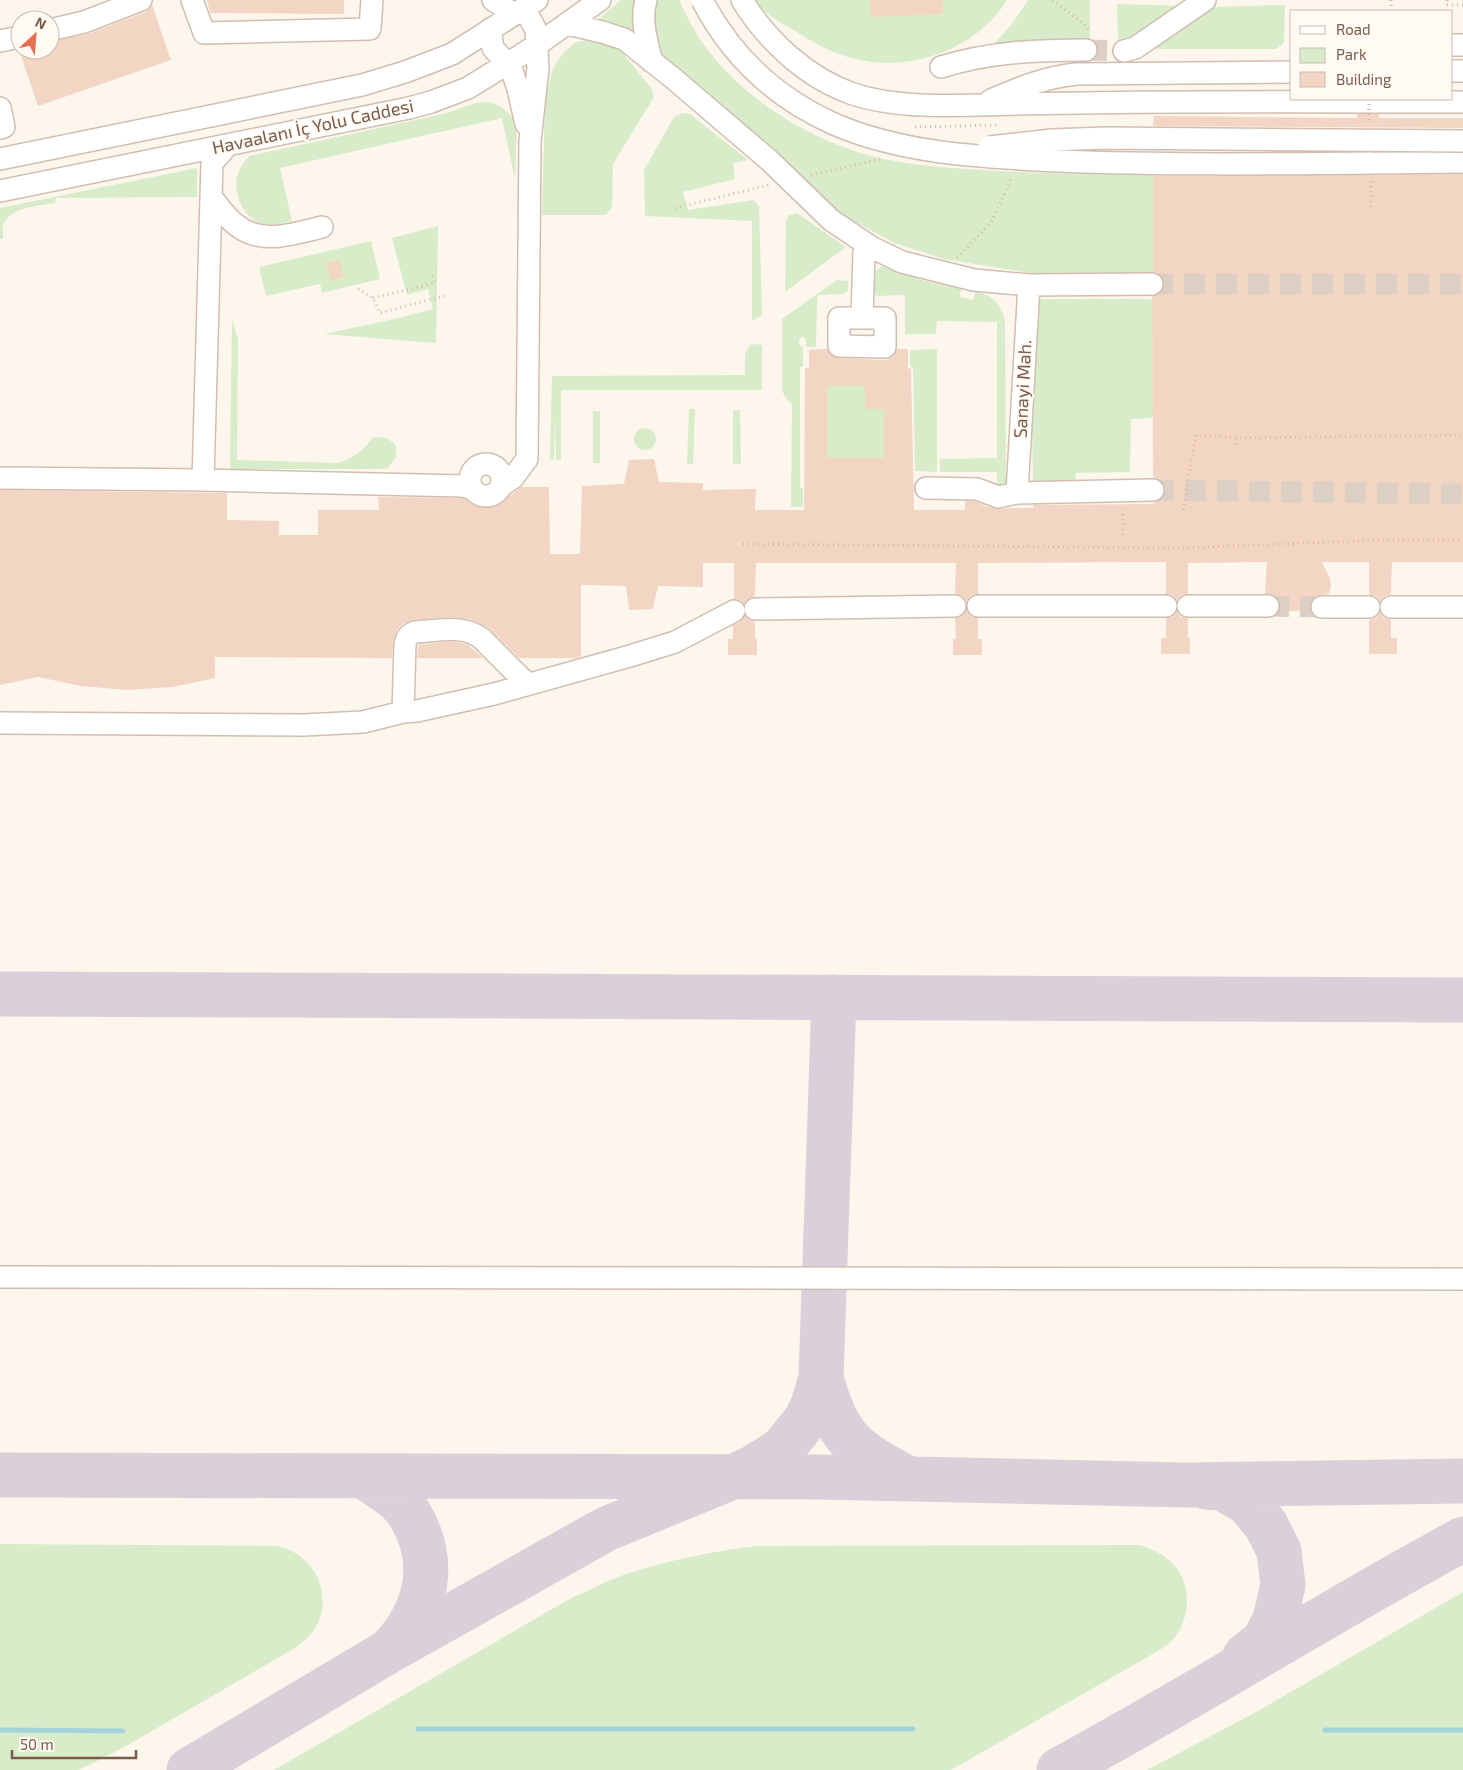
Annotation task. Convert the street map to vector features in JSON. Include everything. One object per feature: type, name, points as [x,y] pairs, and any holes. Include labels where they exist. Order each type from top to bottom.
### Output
[{"type":"street","points":[[60,28],[84,22],[140,0]]},
{"type":"street","points":[[192,0],[204,33],[370,29],[372,0]]},
{"type":"street","points":[[0,478],[203,480],[463,486],[473,489],[470,483],[471,476],[474,470],[485,464],[498,469],[502,485],[513,478],[527,459],[530,141],[538,68],[536,30],[529,17],[529,5],[493,0]]},
{"type":"street","name":"Havaalanı İç Yolu Caddesi","points":[[0,191],[431,102],[468,88],[537,45],[600,0]]},
{"type":"street","points":[[646,0],[644,6],[645,38],[652,62]]},
{"type":"street","points":[[702,0],[714,22],[736,51],[768,84],[789,100],[835,124],[861,134],[904,146],[944,152],[1025,159],[1134,164],[1463,162]]},
{"type":"street","points":[[742,0],[766,34],[810,72],[852,94],[874,100],[906,104],[979,105],[1463,102]]},
{"type":"street","points":[[1124,51],[1135,48],[1205,0]]},
{"type":"street","name":"Havaalanı İç Yolu Caddesi","points":[[0,159],[362,85],[405,72],[452,54],[529,5]]},
{"type":"street","points":[[568,24],[624,39],[770,161],[832,220],[871,247],[902,262],[974,280],[1029,285],[1152,284]]},
{"type":"street","points":[[490,29],[493,48],[502,58],[509,62],[518,89],[530,141]]},
{"type":"street","points":[[941,67],[966,60],[1008,53],[1042,50],[1086,50]]},
{"type":"street","points":[[979,105],[1035,81],[1068,75],[1290,72]]},
{"type":"street","points":[[0,108],[4,127],[0,128]]},
{"type":"street","points":[[944,152],[1052,140],[1105,138],[1463,141]]},
{"type":"street","points":[[203,480],[212,163],[228,145]]},
{"type":"street","points":[[211,198],[235,224],[258,237],[283,236],[322,227]]},
{"type":"street","points":[[862,318],[864,252]]},
{"type":"street","name":"Sanayi Mah.","points":[[1016,493],[1029,285]]},
{"type":"street","points":[[926,488],[977,489],[998,497],[1016,493],[1153,490]]},
{"type":"street","points":[[755,609],[955,606]]},
{"type":"street","points":[[978,606],[1166,606]]},
{"type":"street","points":[[1188,606],[1268,606]]},
{"type":"street","points":[[1322,607],[1369,607]]},
{"type":"street","points":[[1391,607],[1463,607]]},
{"type":"street","points":[[0,723],[304,725],[363,722],[494,694],[579,671],[675,642],[734,611]]},
{"type":"street","points":[[403,712],[405,645],[409,635],[415,632],[462,629],[473,632],[527,684]]},
{"type":"street","points":[[0,1277],[1463,1279]]},
{"type":"path","points":[[1053,0],[1083,22]]},
{"type":"path","points":[[1447,0],[1447,5],[1463,5]]},
{"type":"path","points":[[944,272],[992,220],[1012,177]]},
{"type":"path","points":[[1371,178],[1371,208]]},
{"type":"path","points":[[674,208],[710,198]]},
{"type":"path","points":[[373,298],[434,283],[431,273]]},
{"type":"path","points":[[358,290],[373,298],[380,313],[447,295]]},
{"type":"path","points":[[1183,510],[1196,434],[1236,438],[1463,436]]},
{"type":"path","points":[[1236,438],[1236,444]]},
{"type":"path","points":[[1123,511],[1123,535]]},
{"type":"path","points":[[744,544],[1182,548],[1379,540],[1463,540]]},
{"type":"green space","points":[[621,0],[679,0],[701,41],[722,67],[741,86],[762,103],[809,132],[859,152],[884,159],[926,166],[1037,173],[1153,175],[1153,276],[1030,273],[944,259],[894,243],[843,215],[707,98],[621,51],[651,88],[654,97],[613,164],[612,207],[606,215],[542,215],[545,99],[553,68],[564,52],[576,42],[594,39],[601,17]]},
{"type":"green space","points":[[755,0],[1007,0],[994,17],[961,44],[941,53],[899,63],[856,59],[832,51],[774,19]]},
{"type":"green space","points":[[1028,0],[1090,0],[1090,41],[991,47],[1012,24]]},
{"type":"green space","points":[[1117,4],[1184,6],[1136,40],[1118,45]]},
{"type":"green space","points":[[1285,5],[1284,43],[1276,49],[1150,49],[1210,7]]},
{"type":"green space","points":[[490,102],[506,111],[517,125],[515,179],[502,118],[280,168],[292,221],[271,225],[260,223],[247,214],[239,200],[236,185],[237,177],[249,156],[443,114],[476,103]]},
{"type":"green space","points":[[683,113],[690,114],[748,160],[733,163],[735,179],[683,192],[688,210],[753,200],[759,206],[762,315],[752,321],[752,221],[645,216],[644,170],[674,117]]},
{"type":"green space","points":[[197,168],[197,197],[56,198],[55,203],[20,210],[8,217],[4,223],[3,239],[0,239],[0,208]]},
{"type":"green space","points":[[797,213],[846,247],[785,292],[786,220],[789,215]]},
{"type":"green space","points":[[438,226],[436,343],[324,334],[433,309],[428,289],[407,295],[392,238]]},
{"type":"green space","points":[[371,241],[380,279],[322,293],[320,284],[266,296],[259,267]]},
{"type":"green space","points":[[884,266],[921,280],[961,289],[960,297],[973,300],[976,291],[982,293],[996,302],[1002,312],[1005,324],[1006,487],[997,488],[997,472],[940,472],[940,459],[997,458],[997,322],[937,321],[936,334],[905,334],[905,295],[877,296],[873,292],[875,273]]},
{"type":"green space","points":[[837,280],[848,281],[848,291],[843,294],[818,295],[816,347],[806,347],[806,339],[803,337],[800,338],[799,342],[800,346],[803,347],[803,367],[800,367],[800,488],[803,488],[803,507],[791,507],[792,405],[782,390],[782,319]]},
{"type":"green space","points":[[1152,299],[1153,418],[1131,419],[1130,472],[1076,473],[1075,486],[1033,483],[1030,321],[1036,300]]},
{"type":"green space","points":[[232,319],[238,340],[237,460],[338,463],[358,453],[373,437],[387,438],[396,445],[396,457],[387,469],[230,469]]},
{"type":"green space","points":[[750,345],[762,345],[762,390],[561,390],[561,460],[556,460],[555,416],[554,460],[550,459],[552,376],[745,375],[745,354]]},
{"type":"green space","points":[[937,349],[937,472],[915,471],[913,367],[910,367],[910,350]]},
{"type":"green space","points":[[827,386],[865,386],[884,409],[884,458],[827,458]]},
{"type":"green space","points":[[689,409],[695,409],[693,464],[687,464]]},
{"type":"green space","points":[[733,410],[740,410],[741,464],[733,464]]},
{"type":"green space","points":[[593,411],[600,411],[600,463],[593,463]]},
{"type":"green space","points":[[645,428],[655,435],[656,439],[649,449],[645,450],[635,443],[634,439],[641,429]]},
{"type":"green space","points":[[0,1544],[276,1546],[298,1555],[309,1565],[315,1574],[320,1583],[322,1594],[323,1605],[321,1615],[311,1634],[290,1651],[119,1750],[79,1770],[0,1770]]},
{"type":"green space","points":[[1139,1545],[1163,1556],[1181,1574],[1187,1594],[1187,1605],[1182,1626],[1177,1635],[1170,1643],[1160,1649],[951,1770],[274,1770],[573,1597],[619,1576],[659,1564],[708,1553],[758,1546]]},
{"type":"green space","points":[[1463,1592],[1463,1770],[1147,1770],[1258,1711]]},
{"type":"building","points":[[207,0],[344,0],[344,14],[210,13]]},
{"type":"building","points":[[870,0],[943,0],[943,14],[871,17]]},
{"type":"building","points":[[152,5],[171,60],[38,106],[22,60],[60,60],[60,40],[88,34],[146,12]]},
{"type":"building","points":[[1357,114],[1379,114],[1379,118],[1463,118],[1463,128],[1153,126],[1154,116],[1357,118]]},
{"type":"building","points":[[1463,174],[1463,562],[1392,562],[1391,594],[1384,596],[1380,601],[1376,596],[1369,595],[1369,562],[1322,562],[1330,579],[1329,594],[1315,596],[1311,601],[1310,610],[1294,611],[1279,611],[1279,599],[1274,595],[1265,594],[1267,562],[1188,563],[1188,594],[1181,595],[1177,600],[1173,595],[1166,594],[1166,562],[978,563],[978,594],[971,595],[966,602],[961,595],[955,594],[956,563],[756,563],[755,596],[748,599],[744,604],[740,600],[734,599],[734,563],[703,563],[703,587],[658,586],[653,609],[629,610],[626,586],[581,585],[581,657],[576,658],[519,658],[487,627],[469,619],[449,617],[414,620],[403,624],[397,630],[394,637],[392,658],[215,657],[215,678],[173,687],[127,690],[81,686],[38,677],[0,685],[0,490],[227,493],[227,520],[279,521],[279,535],[318,535],[318,510],[379,510],[378,497],[461,498],[475,501],[482,498],[485,493],[485,487],[490,487],[496,496],[502,497],[509,496],[521,487],[549,487],[550,554],[580,554],[582,486],[624,484],[629,460],[654,459],[659,482],[703,483],[703,490],[756,489],[755,510],[804,510],[805,368],[809,368],[809,350],[827,349],[832,356],[839,358],[885,360],[891,358],[897,349],[908,349],[908,369],[911,368],[914,510],[965,510],[965,501],[975,501],[987,507],[1000,509],[1033,508],[1033,505],[1153,504],[1164,496],[1165,490],[1163,483],[1159,479],[1153,478],[1152,296],[1159,294],[1163,290],[1164,284],[1162,277],[1158,273],[1153,272],[1153,176]],"holes":[[[827,386],[865,386],[865,409],[884,409],[884,458],[827,458]]]},
{"type":"building","points":[[339,260],[344,277],[331,281],[326,263]]},
{"type":"building","points":[[967,610],[971,617],[978,618],[978,639],[982,639],[982,655],[953,655],[953,639],[956,639],[955,618],[962,616]]},
{"type":"building","points":[[1177,612],[1181,617],[1188,618],[1190,654],[1161,654],[1161,638],[1166,638],[1166,618],[1173,617]]},
{"type":"building","points":[[1380,613],[1384,618],[1391,620],[1391,638],[1397,638],[1397,654],[1369,654],[1369,620],[1376,618]]},
{"type":"building","points":[[745,616],[755,622],[757,655],[728,655],[728,639],[733,639],[733,625],[740,622]]},
{"type":"building","points":[[456,642],[468,645],[483,658],[417,658],[418,645]]},
{"type":"waterway","points":[[418,1729],[913,1729]]},
{"type":"waterway","points":[[0,1730],[123,1731]]},
{"type":"waterway","points":[[1325,1730],[1463,1730]]},
{"type":"taxiway","points":[[0,994],[1463,1000]]},
{"type":"taxiway","points":[[189,1770],[389,1651],[606,1529],[733,1477],[754,1467],[784,1447],[805,1421],[813,1405],[821,1378],[834,997]]},
{"type":"taxiway","points":[[821,1378],[835,1416],[842,1430],[851,1441],[875,1460],[909,1479]]},
{"type":"taxiway","points":[[0,1475],[817,1477],[1185,1485],[1463,1481]]},
{"type":"taxiway","points":[[363,1476],[389,1493],[406,1509],[419,1533],[424,1550],[426,1568],[420,1602],[413,1619],[391,1649]]},
{"type":"taxiway","points":[[1206,1487],[1222,1488],[1248,1503],[1266,1525],[1279,1551],[1283,1585],[1275,1620],[1264,1641],[1245,1656]]},
{"type":"taxiway","points":[[1059,1770],[1463,1539]]},
{"type":"tunnel","points":[[1086,50],[1124,51]]},
{"type":"tunnel","points":[[1152,284],[1463,284]]},
{"type":"tunnel","points":[[1153,490],[1463,494]]},
{"type":"tunnel","points":[[1268,606],[1322,607]]}]
